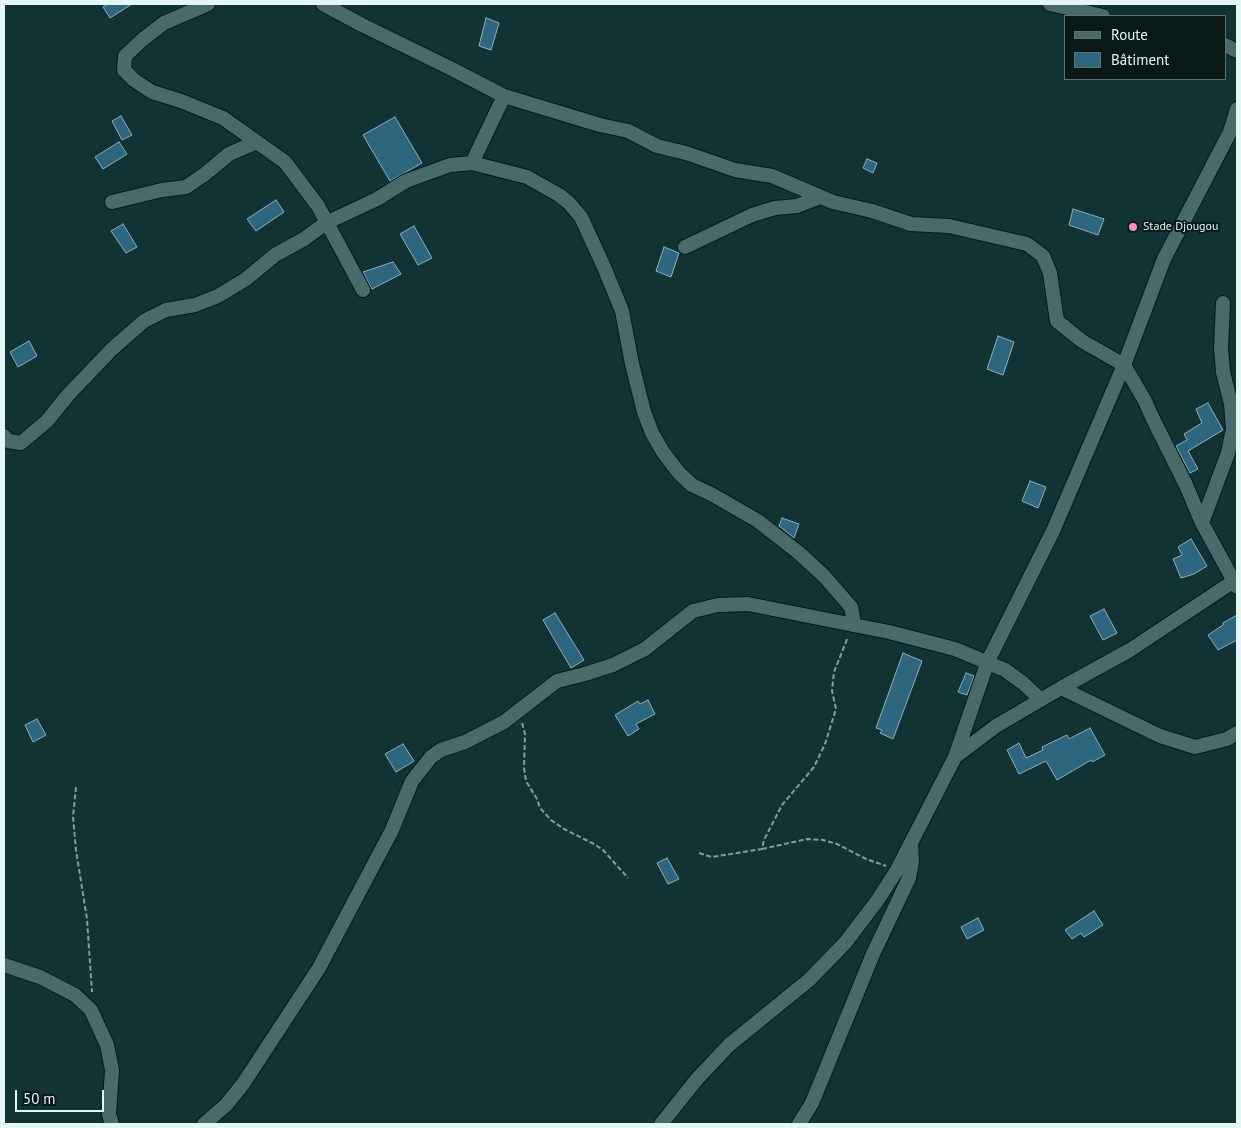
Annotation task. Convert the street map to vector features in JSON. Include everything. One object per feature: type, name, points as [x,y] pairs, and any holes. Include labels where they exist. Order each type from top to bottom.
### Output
[{"type":"street","points":[[208,4],[164,22],[125,56],[124,70],[134,80],[152,92],[181,101],[223,118],[285,162],[318,206],[363,290]]},
{"type":"street","points":[[323,4],[504,96],[600,125],[628,131],[657,146],[686,153],[735,170],[772,176],[841,204],[872,211],[911,224],[949,226],[1027,244],[1043,256],[1050,273],[1057,320],[1082,341],[1124,365],[1173,456],[1202,523],[1236,584],[1130,650],[996,726],[955,757]]},
{"type":"street","points":[[1050,4],[1099,15]]},
{"type":"street","points":[[472,163],[504,96]]},
{"type":"street","points":[[661,1124],[697,1079],[729,1045],[809,980],[845,943],[877,902],[897,870],[955,757],[988,661],[1053,531],[1124,365],[1164,259],[1233,131],[1237,109]]},
{"type":"street","points":[[112,202],[162,190],[186,187],[229,154],[257,142]]},
{"type":"street","points":[[4,436],[8,441],[21,443],[46,421],[112,349],[144,321],[166,310],[195,305],[218,296],[246,279],[275,255],[326,224],[406,182],[450,165],[472,163],[527,177],[559,195],[581,217],[622,312],[644,412],[652,433],[663,452],[678,473],[692,485],[758,521],[799,553],[824,576],[851,608],[854,617],[853,625]]},
{"type":"street","points":[[685,247],[752,215],[775,208],[797,206],[820,197]]},
{"type":"street","points":[[1202,523],[1228,453],[1233,429],[1231,404],[1223,372],[1221,318],[1223,303]]},
{"type":"street","points":[[204,1124],[226,1104],[243,1084],[319,968],[392,830],[412,781],[431,757],[441,750],[490,730],[518,712],[557,681],[613,665],[645,649],[693,611],[718,605],[748,604],[889,632],[955,648],[1005,670],[1023,683],[1041,700]]},
{"type":"street","points":[[1061,688],[1160,736],[1195,747],[1227,739],[1237,733]]},
{"type":"street","points":[[799,1124],[812,1103],[873,954],[909,878],[912,862],[911,844]]},
{"type":"street","points":[[4,965],[40,977],[75,995],[91,1010],[107,1045],[112,1070],[109,1114],[112,1124]]},
{"type":"path","points":[[762,849],[764,840],[782,805],[814,767],[825,744],[836,709],[832,691],[834,672],[853,625]]},
{"type":"path","points":[[518,712],[525,734],[524,768],[526,781],[540,808],[551,820],[564,829],[603,850],[628,878]]},
{"type":"path","points":[[76,787],[72,818],[88,928],[92,988],[91,1010]]},
{"type":"path","points":[[699,853],[712,857],[807,839],[822,840],[837,844],[866,859],[897,870]]},
{"type":"building","points":[[108,4],[132,4],[110,18],[103,7]]},
{"type":"building","points":[[486,18],[499,23],[491,50],[479,46]]},
{"type":"building","points":[[121,116],[132,135],[122,140],[112,121]]},
{"type":"building","points":[[395,117],[422,163],[390,181],[363,135]]},
{"type":"building","points":[[119,142],[127,154],[103,169],[95,157]]},
{"type":"building","points":[[867,159],[877,163],[873,173],[863,168]]},
{"type":"building","points":[[276,200],[284,212],[256,231],[247,219]]},
{"type":"building","points":[[1073,209],[1104,219],[1098,235],[1069,225]]},
{"type":"building","points":[[123,224],[137,247],[126,253],[111,231]]},
{"type":"building","points":[[414,226],[432,258],[418,265],[400,234]]},
{"type":"building","points":[[664,247],[679,253],[671,277],[656,271]]},
{"type":"building","points":[[393,262],[401,274],[372,289],[363,272]]},
{"type":"building","points":[[998,336],[1014,342],[1003,375],[987,369]]},
{"type":"building","points":[[29,341],[37,356],[18,367],[10,352]]},
{"type":"building","points":[[1208,403],[1223,430],[1188,451],[1198,469],[1190,473],[1176,446],[1187,440],[1184,434],[1202,423],[1196,409]]},
{"type":"building","points":[[1030,481],[1046,487],[1038,508],[1022,501]]},
{"type":"building","points":[[782,518],[799,524],[794,538],[779,526]]},
{"type":"building","points":[[1191,539],[1207,566],[1194,574],[1181,578],[1173,559],[1182,555],[1178,547]]},
{"type":"building","points":[[1104,609],[1117,633],[1103,640],[1090,616]]},
{"type":"building","points":[[555,613],[584,660],[571,668],[543,620]]},
{"type":"building","points":[[1237,615],[1237,640],[1218,650],[1208,635]]},
{"type":"building","points":[[903,653],[922,661],[893,739],[880,733],[882,730],[876,728]]},
{"type":"building","points":[[966,673],[974,676],[967,695],[958,692]]},
{"type":"building","points":[[648,700],[655,714],[636,724],[639,729],[628,736],[615,715],[638,701],[640,704]]},
{"type":"building","points":[[37,719],[46,735],[33,742],[25,725]]},
{"type":"building","points":[[1090,728],[1105,755],[1092,762],[1091,760],[1057,780],[1046,761],[1019,774],[1007,750],[1019,743],[1026,758],[1043,750],[1042,747],[1067,735],[1069,739]]},
{"type":"building","points":[[403,744],[414,761],[396,772],[385,754]]},
{"type":"building","points":[[667,858],[679,879],[668,884],[657,863]]},
{"type":"building","points":[[1094,911],[1103,925],[1084,937],[1081,933],[1072,939],[1065,930]]},
{"type":"building","points":[[978,918],[984,930],[967,939],[961,927]]},
{"type":"place","name":"Stade Djougou","points":[[1133,227]]}]
